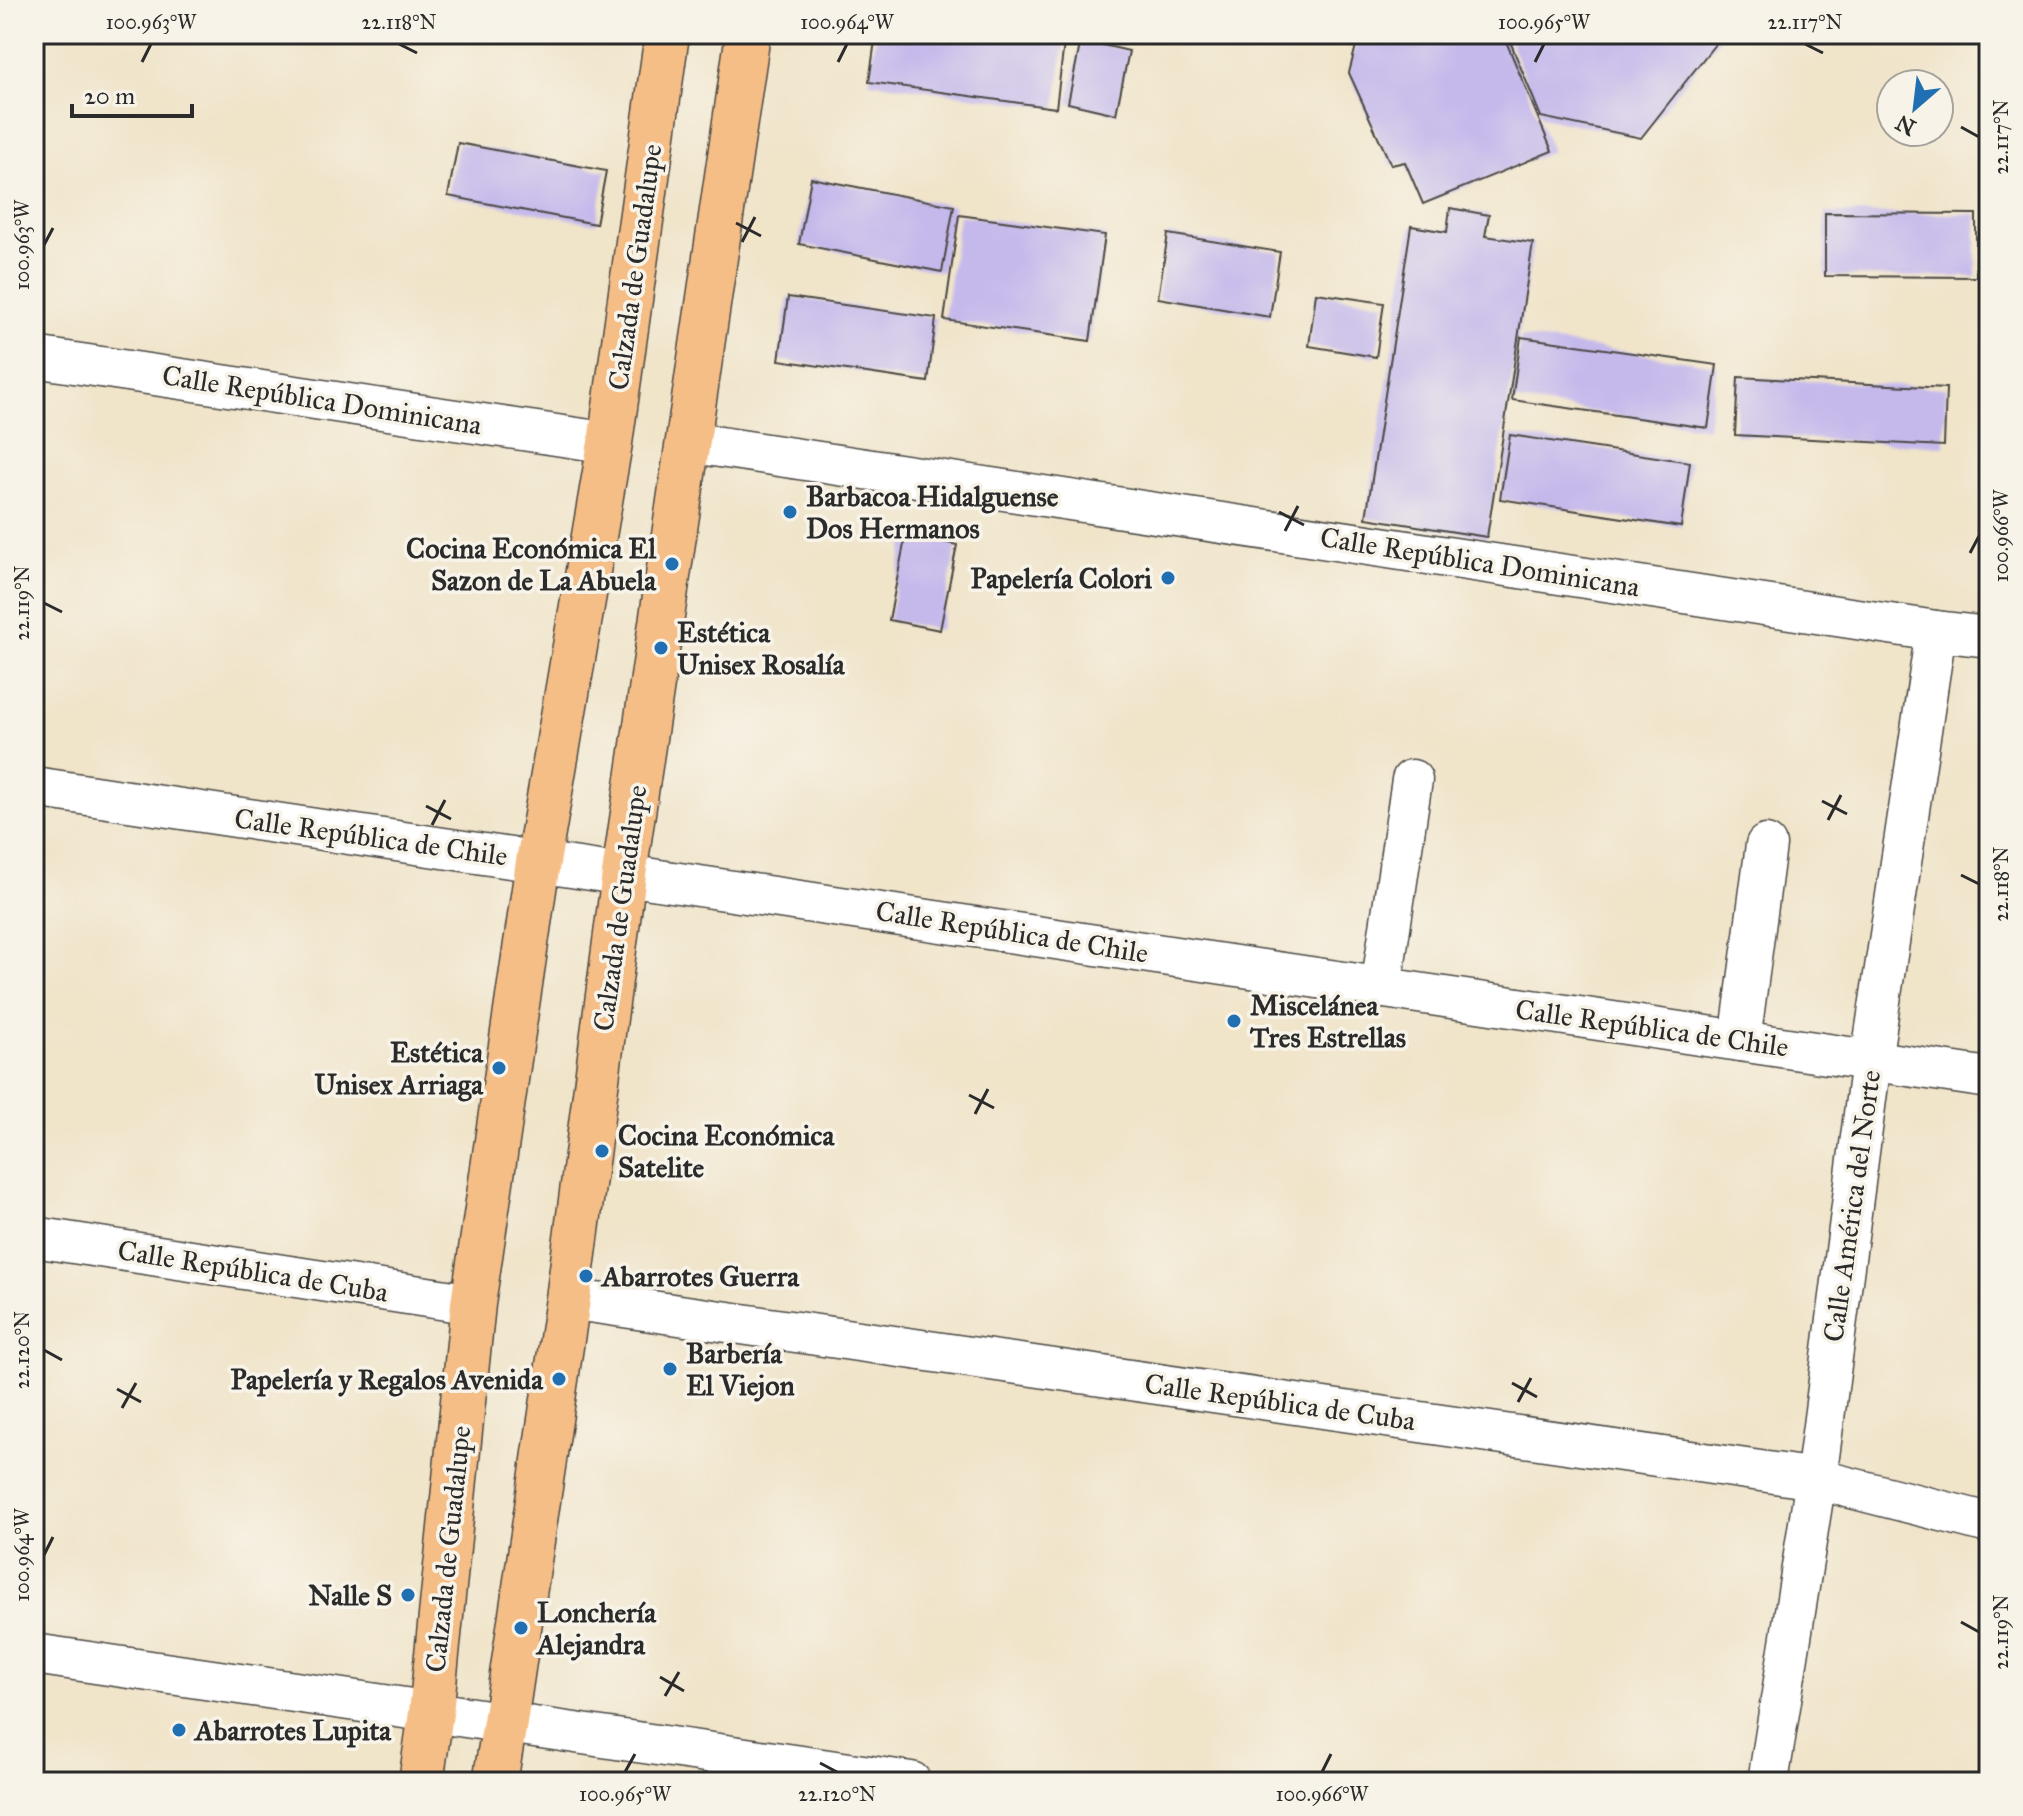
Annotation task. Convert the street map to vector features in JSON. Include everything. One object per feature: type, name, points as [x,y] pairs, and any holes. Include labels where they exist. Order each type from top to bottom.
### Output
[{"type":"main road","name":"Calzada de Guadalupe","points":[[421,1782],[431,1713],[473,1304],[538,862],[610,443],[667,34]]},
{"type":"main road","name":"Calzada de Guadalupe","points":[[495,1782],[568,1299],[624,874],[748,34]]},
{"type":"street","name":"Calle República Dominicana","points":[[34,357],[610,443]]},
{"type":"street","name":"Calle República Dominicana","points":[[687,442],[1989,637]]},
{"type":"street","name":"Calle América del Norte","points":[[1768,1782],[1816,1479],[1871,1061],[1936,631]]},
{"type":"street","points":[[1381,988],[1412,780]]},
{"type":"street","name":"Calle República de Chile","points":[[34,787],[1989,1078]]},
{"type":"street","points":[[1740,1041],[1766,845]]},
{"type":"street","name":"Calle República de Cuba","points":[[34,1237],[473,1304]]},
{"type":"street","name":"Calle República de Cuba","points":[[568,1299],[1816,1479],[1989,1523]]},
{"type":"street","points":[[34,1654],[911,1782]]},
{"type":"building","points":[[876,34],[996,34],[1064,43],[1056,108],[869,82]]},
{"type":"building","points":[[1359,34],[1503,34],[1552,151],[1423,204],[1405,162],[1391,165],[1349,73]]},
{"type":"building","points":[[1507,34],[1723,34],[1641,138],[1541,117]]},
{"type":"building","points":[[1081,40],[1129,51],[1116,114],[1068,103]]},
{"type":"building","points":[[458,143],[606,171],[596,224],[448,196]]},
{"type":"building","points":[[811,178],[954,206],[942,272],[799,244]]},
{"type":"building","points":[[1450,208],[1489,215],[1485,236],[1533,243],[1487,537],[1366,518],[1411,226],[1447,232]]},
{"type":"building","points":[[1825,213],[1976,214],[1976,277],[1825,276]]},
{"type":"building","points":[[959,215],[1105,235],[1090,341],[944,320]]},
{"type":"building","points":[[1168,234],[1280,252],[1270,317],[1158,298]]},
{"type":"building","points":[[1316,293],[1384,303],[1376,357],[1309,346]]},
{"type":"building","points":[[788,297],[936,318],[928,382],[779,360]]},
{"type":"building","points":[[1521,337],[1717,365],[1708,428],[1512,400]]},
{"type":"building","points":[[1738,377],[1946,388],[1944,446],[1735,435]]},
{"type":"building","points":[[1510,435],[1690,462],[1681,527],[1500,499]]},
{"type":"building","points":[[906,534],[957,545],[940,630],[889,620]]},
{"type":"place","name":"Barbacoa Hidalguense Dos Hermanos","points":[[790,512]]},
{"type":"place","name":"Cocina Económica El Sazon de La Abuela","points":[[672,564]]},
{"type":"place","name":"Papelería Colori","points":[[1168,578]]},
{"type":"place","name":"Estética Unisex Rosalía","points":[[661,648]]},
{"type":"place","name":"Miscelánea Tres Estrellas","points":[[1234,1021]]},
{"type":"place","name":"Estética Unisex Arriaga","points":[[499,1068]]},
{"type":"place","name":"Cocina Económica Satelite","points":[[602,1151]]},
{"type":"place","name":"Abarrotes Guerra","points":[[586,1276]]},
{"type":"place","name":"Barbería El Viejon","points":[[670,1369]]},
{"type":"place","name":"Papelería y Regalos Avenida","points":[[559,1379]]},
{"type":"place","name":"Nalle S","points":[[408,1595]]},
{"type":"place","name":"Lonchería Alejandra","points":[[521,1628]]},
{"type":"place","name":"Abarrotes Lupita","points":[[179,1730]]}]
